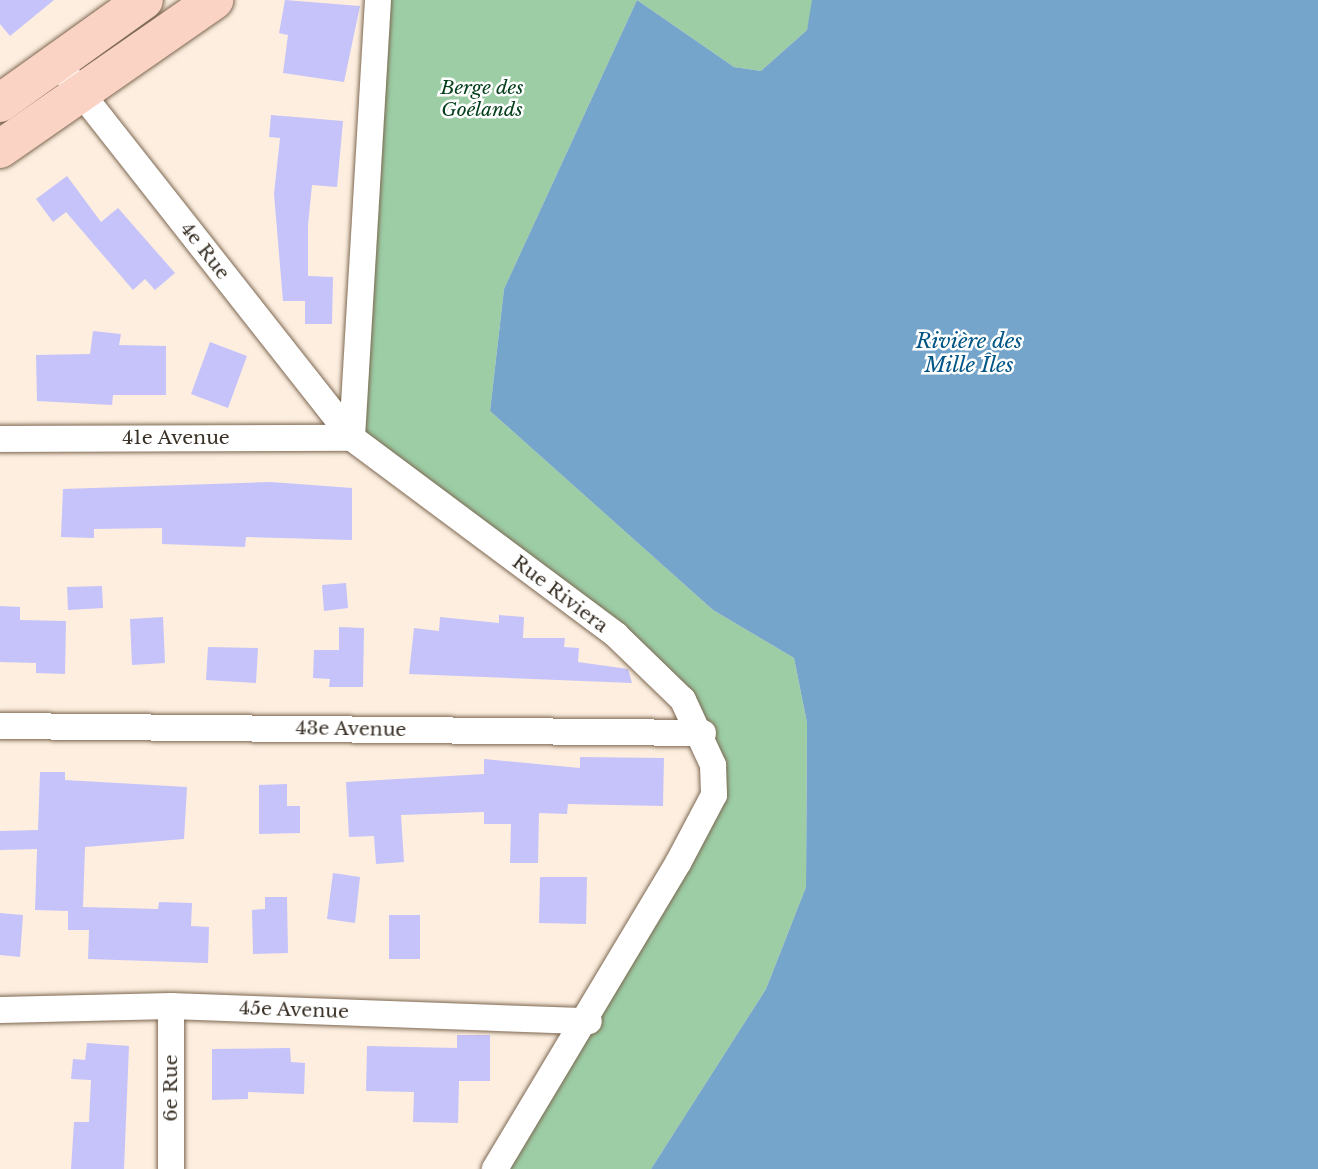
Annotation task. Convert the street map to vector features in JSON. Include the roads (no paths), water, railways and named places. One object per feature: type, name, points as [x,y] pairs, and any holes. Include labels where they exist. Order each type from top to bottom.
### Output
[{"type":"main road","points":[[0,103],[144,0]]},
{"type":"main road","points":[[0,149],[82,95],[214,0]]},
{"type":"street","points":[[352,438],[378,0]]},
{"type":"street","name":"4e Rue","points":[[58,62],[352,438]]},
{"type":"street","name":"41e Avenue","points":[[0,439],[352,438]]},
{"type":"street","name":"Rue Riviera","points":[[352,438],[616,635],[683,700],[703,733],[714,795],[589,1021],[495,1169]]},
{"type":"street","name":"43e Avenue","points":[[0,726],[703,733]]},
{"type":"street","name":"45e Avenue","points":[[0,1010],[171,1006],[589,1021]]},
{"type":"street","name":"6e Rue","points":[[171,1006],[171,1169]]},
{"type":"water","name":"Rivière des Mille Îles","points":[[637,0],[734,67],[761,71],[807,30],[812,0],[1318,0],[1318,1169],[651,1169],[766,989],[806,887],[807,723],[794,658],[713,610],[490,411],[504,289]]},
{"type":"park label","name":"Berge des Goélands","points":[[482,99]]}]
